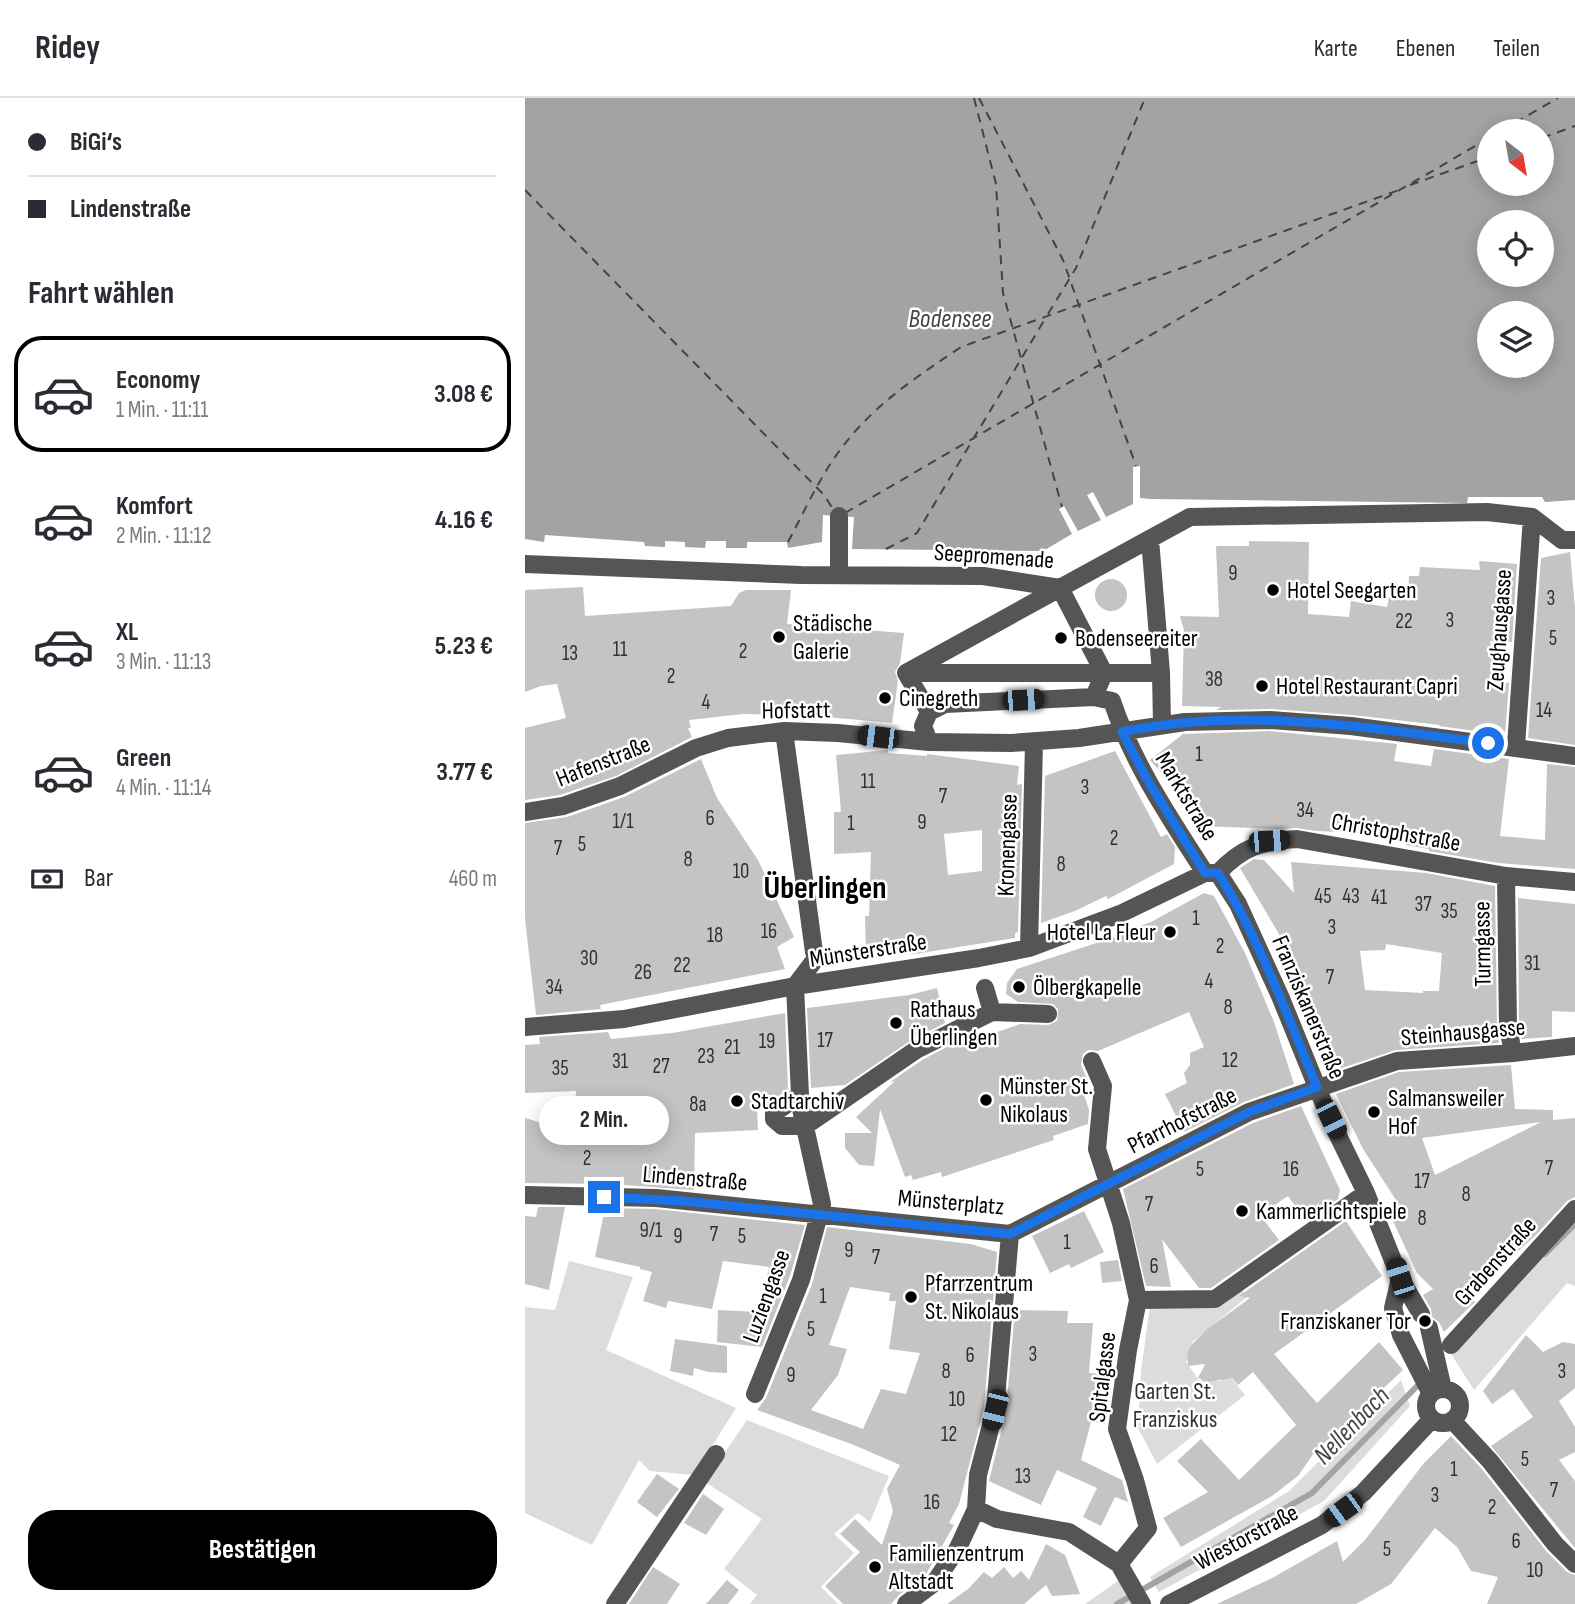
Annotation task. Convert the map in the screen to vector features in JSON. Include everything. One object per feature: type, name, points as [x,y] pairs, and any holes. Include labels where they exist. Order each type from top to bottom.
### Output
[{"type":"street","name":"Seepromenade","points":[[525,564],[839,575],[983,576],[1060,588],[1190,517],[1528,512]]},
{"type":"street","points":[[1528,512],[1562,540],[1575,540]]},
{"type":"street","name":"Zeughausgasse","points":[[1515,746],[1528,512]]},
{"type":"street","points":[[839,516],[839,575]]},
{"type":"street","points":[[1150,539],[1161,673],[1153,726]]},
{"type":"street","points":[[907,673],[1060,588],[1104,673],[1094,697],[945,704],[929,712],[923,726],[929,742]]},
{"type":"street","points":[[907,673],[1161,673]]},
{"type":"street","points":[[907,673],[929,712]]},
{"type":"street","name":"Marktstraße","points":[[1094,697],[1112,701],[1122,732],[1148,781],[1212,873]]},
{"type":"street","name":"Hofstatt","points":[[696,748],[728,738],[784,731],[929,742],[1034,743],[1153,726],[1227,720],[1270,720],[1351,726],[1575,756]]},
{"type":"street","points":[[784,731],[814,957],[795,986],[800,1095],[774,1113],[774,1119],[782,1126],[803,1117],[916,1050],[992,1012],[1048,1014]]},
{"type":"street","name":"Kronengasse","points":[[1029,948],[1034,743]]},
{"type":"street","name":"Hafenstraße","points":[[525,812],[563,806],[620,786],[696,748]]},
{"type":"street","name":"Christophstraße","points":[[1212,873],[1248,848],[1269,841],[1297,839],[1506,876],[1575,882]]},
{"type":"street","name":"Münsterstraße","points":[[525,1027],[624,1018],[795,986],[1029,948],[1120,914],[1212,873]]},
{"type":"street","name":"Franziskanerstraße","points":[[1212,873],[1238,904],[1366,1193],[1400,1278],[1425,1321],[1432,1349],[1437,1391]]},
{"type":"street","name":"Turmgasse","points":[[1506,876],[1508,1027],[1513,1054]]},
{"type":"street","points":[[985,988],[992,1012]]},
{"type":"street","name":"Steinhausgasse","points":[[1317,1087],[1397,1061],[1513,1054],[1575,1045]]},
{"type":"street","name":"Spitalgasse","points":[[1091,1061],[1103,1086],[1097,1149],[1121,1223],[1138,1300],[1117,1429],[1148,1528],[1119,1564]]},
{"type":"street","name":"Pfarrhofstraße","points":[[1110,1184],[1249,1112],[1317,1087]]},
{"type":"street","name":"Luziengasse","points":[[755,1394],[801,1280],[822,1204],[803,1117]]},
{"type":"street","name":"Münsterplatz","points":[[818,1214],[1010,1234],[1110,1184]]},
{"type":"street","points":[[1138,1300],[1215,1299],[1366,1193]]},
{"type":"street","name":"Lindenstraße","points":[[525,1195],[656,1198],[818,1214]]},
{"type":"street","name":"Grabenstraße","points":[[1451,1345],[1575,1209]]},
{"type":"street","points":[[906,1604],[934,1583],[958,1548],[976,1509],[978,1475],[995,1410],[1010,1234]]},
{"type":"street","points":[[1400,1278],[1393,1308],[1401,1335],[1414,1361],[1437,1391]]},
{"type":"street","points":[[1437,1391],[1453,1393],[1459,1401],[1459,1412],[1452,1420],[1442,1423],[1432,1419],[1426,1409],[1428,1398],[1437,1391]]},
{"type":"street","name":"Wiestorstraße","points":[[1169,1604],[1322,1525],[1363,1493],[1432,1419]]},
{"type":"street","points":[[1452,1420],[1490,1461],[1555,1544],[1575,1564]]},
{"type":"street","points":[[615,1604],[716,1454]]},
{"type":"street","points":[[976,1509],[997,1519],[1069,1532],[1119,1564],[1142,1604]]},
{"type":"green space","points":[[1575,1215],[1575,1286],[1567,1283],[1474,1390],[1451,1354]]},
{"type":"green space","points":[[569,1261],[633,1277],[606,1350],[736,1408],[694,1475],[650,1471],[639,1460],[592,1545],[525,1513],[525,1307],[555,1310]]},
{"type":"green space","name":"Garten St. Franziskus","points":[[1241,1288],[1247,1297],[1192,1342],[1186,1362],[1199,1380],[1220,1381],[1228,1374],[1245,1395],[1157,1464],[1138,1428],[1141,1372],[1150,1305]]},
{"type":"green space","points":[[1401,1380],[1410,1406],[1324,1501],[1159,1592],[1150,1577],[1289,1491]]},
{"type":"green space","points":[[747,1420],[889,1476],[870,1522],[858,1513],[834,1534],[854,1553],[821,1587],[838,1604],[750,1604],[757,1595],[724,1569],[762,1519],[705,1482]]},
{"type":"green space","points":[[1118,1581],[1127,1582],[1136,1604],[1085,1604]]},
{"type":"water","name":"Bodensee","points":[[525,98],[1575,98],[1575,500],[1545,502],[1542,497],[1468,497],[1467,503],[1150,499],[1140,498],[1140,466],[1133,467],[1133,504],[1106,517],[1093,492],[1087,495],[1101,520],[1078,531],[1064,506],[1059,509],[1072,534],[1043,551],[852,549],[854,517],[823,515],[822,542],[788,548],[787,542],[747,542],[747,548],[726,548],[726,541],[706,541],[705,548],[685,547],[685,542],[665,541],[665,547],[645,546],[644,542],[545,535],[544,542],[525,539]]},
{"type":"building","points":[[1249,541],[1309,542],[1308,614],[1349,617],[1351,601],[1387,607],[1390,593],[1408,599],[1409,576],[1419,576],[1420,567],[1480,570],[1479,561],[1517,564],[1512,642],[1490,641],[1497,682],[1509,683],[1505,735],[1352,715],[1271,709],[1216,710],[1221,707],[1182,706],[1184,630],[1180,616],[1219,617],[1216,546],[1249,546]]},
{"type":"building","points":[[1570,552],[1575,608],[1575,745],[1528,738],[1541,558]]},
{"type":"building","points":[[1111,579],[1122,584],[1127,595],[1122,606],[1111,611],[1100,606],[1095,595],[1100,584]]},
{"type":"building","points":[[583,587],[585,616],[731,606],[739,593],[746,590],[791,590],[787,624],[904,633],[900,663],[895,672],[898,681],[892,723],[783,713],[689,720],[691,728],[688,728],[692,737],[616,776],[560,795],[525,800],[525,728],[566,718],[557,684],[525,692],[525,590]]},
{"type":"building","points":[[1270,731],[1397,744],[1394,761],[1431,766],[1434,749],[1509,759],[1500,836],[1545,840],[1547,764],[1575,767],[1575,869],[1498,863],[1429,851],[1405,845],[1405,835],[1296,828],[1198,826],[1178,795],[1180,794],[1150,760],[1183,734]]},
{"type":"building","points":[[888,750],[888,753],[927,754],[1019,766],[1017,785],[1022,784],[1018,932],[1015,933],[1015,938],[915,954],[866,955],[865,916],[869,916],[871,852],[834,854],[834,812],[841,812],[836,755]],"holes":[[[982,830],[982,871],[948,875],[944,834]]]},
{"type":"building","points":[[1115,751],[1161,837],[1167,834],[1175,847],[1174,864],[1108,899],[1106,896],[1041,923],[1045,776]]},
{"type":"building","points":[[701,759],[717,798],[758,860],[794,937],[777,947],[785,969],[600,1005],[601,1009],[536,1015],[525,919],[525,823],[567,817],[624,797]]},
{"type":"building","points":[[1254,859],[1264,860],[1294,893],[1291,862],[1426,873],[1495,886],[1499,1043],[1396,1050],[1327,1073],[1286,946],[1240,868]],"holes":[[[1386,944],[1442,953],[1439,991],[1423,993],[1365,990],[1360,951],[1385,950]]]},
{"type":"building","points":[[1204,893],[1214,896],[1245,953],[1274,1022],[1294,1084],[1244,1102],[1184,1132],[1165,1094],[1187,1083],[1184,1073],[1190,1065],[1190,1053],[1204,1047],[1189,1012],[1098,1051],[1088,1050],[1083,1054],[1081,1065],[1090,1085],[1082,1088],[1089,1110],[1088,1124],[1053,1136],[1054,1140],[942,1177],[941,1172],[913,1180],[911,1175],[905,1177],[880,1109],[874,1166],[859,1165],[845,1148],[845,1133],[872,1133],[856,1117],[895,1081],[890,1082],[922,1060],[951,1045],[952,1048],[1020,1024],[1048,1025],[1057,1021],[1058,1009],[1053,1004],[1018,1002],[1006,994],[1007,983],[1017,969],[1121,935],[1120,933],[1151,922]]},
{"type":"building","points":[[1518,898],[1575,904],[1575,1012],[1552,1011],[1552,1037],[1522,1039],[1519,1026]]},
{"type":"building","points":[[937,988],[945,1023],[910,1041],[845,1085],[811,1088],[807,1008],[909,995]]},
{"type":"building","points":[[785,1013],[788,1089],[764,1108],[757,1109],[758,1130],[695,1133],[694,1190],[610,1184],[525,1183],[525,1118],[573,1132],[576,1091],[525,1093],[525,1045],[540,1044],[539,1037],[608,1032],[611,1039],[672,1033]]},
{"type":"building","points":[[1511,1065],[1515,1109],[1553,1110],[1553,1120],[1575,1118],[1575,1197],[1567,1201],[1535,1236],[1469,1295],[1475,1302],[1444,1332],[1439,1322],[1432,1317],[1431,1309],[1423,1295],[1433,1289],[1417,1273],[1393,1221],[1405,1214],[1363,1149],[1336,1094],[1399,1072]],"holes":[[[1541,1122],[1435,1175],[1422,1138]]]},
{"type":"building","points":[[1301,1106],[1340,1190],[1338,1199],[1306,1221],[1288,1196],[1260,1215],[1279,1240],[1211,1288],[1199,1288],[1162,1239],[1171,1287],[1146,1286],[1123,1189],[1253,1123]]},
{"type":"building","points":[[538,1207],[565,1207],[549,1290],[525,1284],[525,1216],[536,1217]]},
{"type":"building","points":[[605,1208],[655,1209],[805,1225],[790,1276],[762,1347],[717,1342],[718,1310],[759,1312],[769,1267],[723,1261],[712,1309],[668,1301],[666,1308],[643,1301],[652,1272],[595,1257]]},
{"type":"building","points":[[1084,1211],[1104,1252],[1071,1268],[1069,1264],[1050,1273],[1032,1236]]},
{"type":"building","points":[[1346,1221],[1382,1276],[1274,1354],[1317,1403],[1379,1342],[1403,1370],[1314,1453],[1298,1476],[1272,1496],[1181,1547],[1163,1518],[1208,1492],[1177,1461],[1201,1439],[1239,1480],[1296,1425],[1253,1372],[1238,1385],[1232,1378],[1208,1382],[1198,1378],[1205,1364],[1188,1366],[1187,1354],[1191,1345],[1206,1330],[1250,1298],[1239,1296]]},
{"type":"building","points":[[827,1227],[971,1244],[997,1252],[993,1301],[971,1312],[992,1311],[984,1408],[959,1504],[949,1523],[954,1525],[925,1576],[891,1604],[843,1604],[825,1586],[860,1552],[840,1534],[855,1519],[882,1545],[893,1511],[887,1489],[900,1465],[854,1445],[757,1410],[766,1398],[812,1284]],"holes":[[[850,1287],[890,1293],[889,1301],[896,1301],[889,1349],[920,1353],[906,1394],[881,1389],[863,1429],[811,1410],[838,1375],[847,1349],[829,1345]]]},
{"type":"building","points":[[1118,1260],[1122,1281],[1102,1283],[1100,1262]]},
{"type":"building","points":[[1015,1310],[1068,1311],[1067,1323],[1093,1323],[1089,1373],[1109,1375],[1105,1424],[1091,1422],[1081,1460],[1122,1480],[1128,1502],[1115,1497],[1101,1526],[1083,1517],[1097,1488],[1057,1470],[1041,1505],[989,1481],[1006,1411]]},
{"type":"building","points":[[1526,1335],[1543,1352],[1563,1342],[1575,1344],[1575,1388],[1559,1401],[1575,1427],[1575,1452],[1559,1460],[1575,1481],[1575,1548],[1491,1446],[1533,1417],[1513,1389],[1492,1404],[1483,1391]]},
{"type":"building","points":[[675,1339],[727,1346],[727,1373],[694,1368],[693,1376],[670,1371]]},
{"type":"building","points":[[1451,1436],[1481,1468],[1547,1552],[1567,1572],[1575,1575],[1575,1604],[1487,1604],[1498,1577],[1471,1571],[1457,1547],[1435,1528],[1391,1584],[1356,1604],[1217,1604],[1274,1577],[1337,1541],[1343,1562],[1365,1540],[1424,1463]]},
{"type":"building","points":[[657,1474],[679,1489],[657,1517],[637,1502]]},
{"type":"building","points":[[703,1494],[724,1509],[706,1535],[684,1523]]},
{"type":"building","points":[[1046,1544],[1065,1555],[1080,1594],[1052,1596],[1046,1585],[1024,1604],[947,1604],[968,1589],[984,1572],[992,1578],[1004,1567],[1013,1578],[1021,1571],[1029,1580]]},
{"type":"building","points":[[653,1567],[680,1584],[667,1604],[629,1604]]},
{"type":"building","points":[[727,1580],[739,1590],[728,1604],[706,1604]]},
{"type":"waterway","name":"Nellenbach","points":[[1545,1254],[1575,1224]]},
{"type":"waterway","name":"Nellenbach","points":[[1117,1604],[1312,1493],[1423,1380]]},
{"type":"ferry route","points":[[974,98],[996,184],[1003,293],[1062,507]]},
{"type":"ferry route","points":[[979,98],[1063,260],[1136,466]]},
{"type":"ferry route","points":[[1048,314],[1076,268],[1145,98]]},
{"type":"ferry route","points":[[1522,119],[1558,98]]},
{"type":"ferry route","points":[[1554,134],[1575,126]]},
{"type":"ferry route","points":[[845,513],[1477,145]]},
{"type":"ferry route","points":[[1410,185],[1477,161]]},
{"type":"ferry route","points":[[525,190],[824,495],[833,509]]},
{"type":"ferry route","points":[[788,542],[828,467],[862,424],[909,383],[961,347],[1399,190]]},
{"type":"ferry route","points":[[886,549],[917,533],[1045,319]]},
{"type":"place","name":"Hotel Seegarten","points":[[1273,590]]},
{"type":"place","name":"Städische Galerie","points":[[779,637]]},
{"type":"place","name":"Bodenseereiter","points":[[1061,638]]},
{"type":"place","name":"Hotel Restaurant Capri","points":[[1262,686]]},
{"type":"place","name":"Cinegreth","points":[[885,698]]},
{"type":"place","name":"Hotel La Fleur","points":[[1170,932]]},
{"type":"place","name":"Ölbergkapelle","points":[[1019,987]]},
{"type":"place","name":"Rathaus Überlingen","points":[[896,1023]]},
{"type":"place","name":"Münster St. Nikolaus","points":[[986,1100]]},
{"type":"place","name":"Stadtarchiv","points":[[737,1101]]},
{"type":"place","name":"Salmansweiler Hof","points":[[1374,1112]]},
{"type":"place","name":"Kammerlichtspiele","points":[[1242,1211]]},
{"type":"place","name":"Pfarrzentrum St. Nikolaus","points":[[911,1297]]},
{"type":"place","name":"Franziskaner Tor","points":[[1425,1321]]},
{"type":"place","name":"Familienzentrum Altstadt","points":[[875,1567]]},
{"type":"district","name":"Überlingen","points":[[825,887]]},
{"type":"route","points":[[604,1197],[656,1198],[1010,1234],[1249,1112],[1317,1087],[1238,904],[1218,873],[1205,873],[1148,781],[1122,732],[1185,722],[1270,720],[1351,726],[1488,743]]}]
